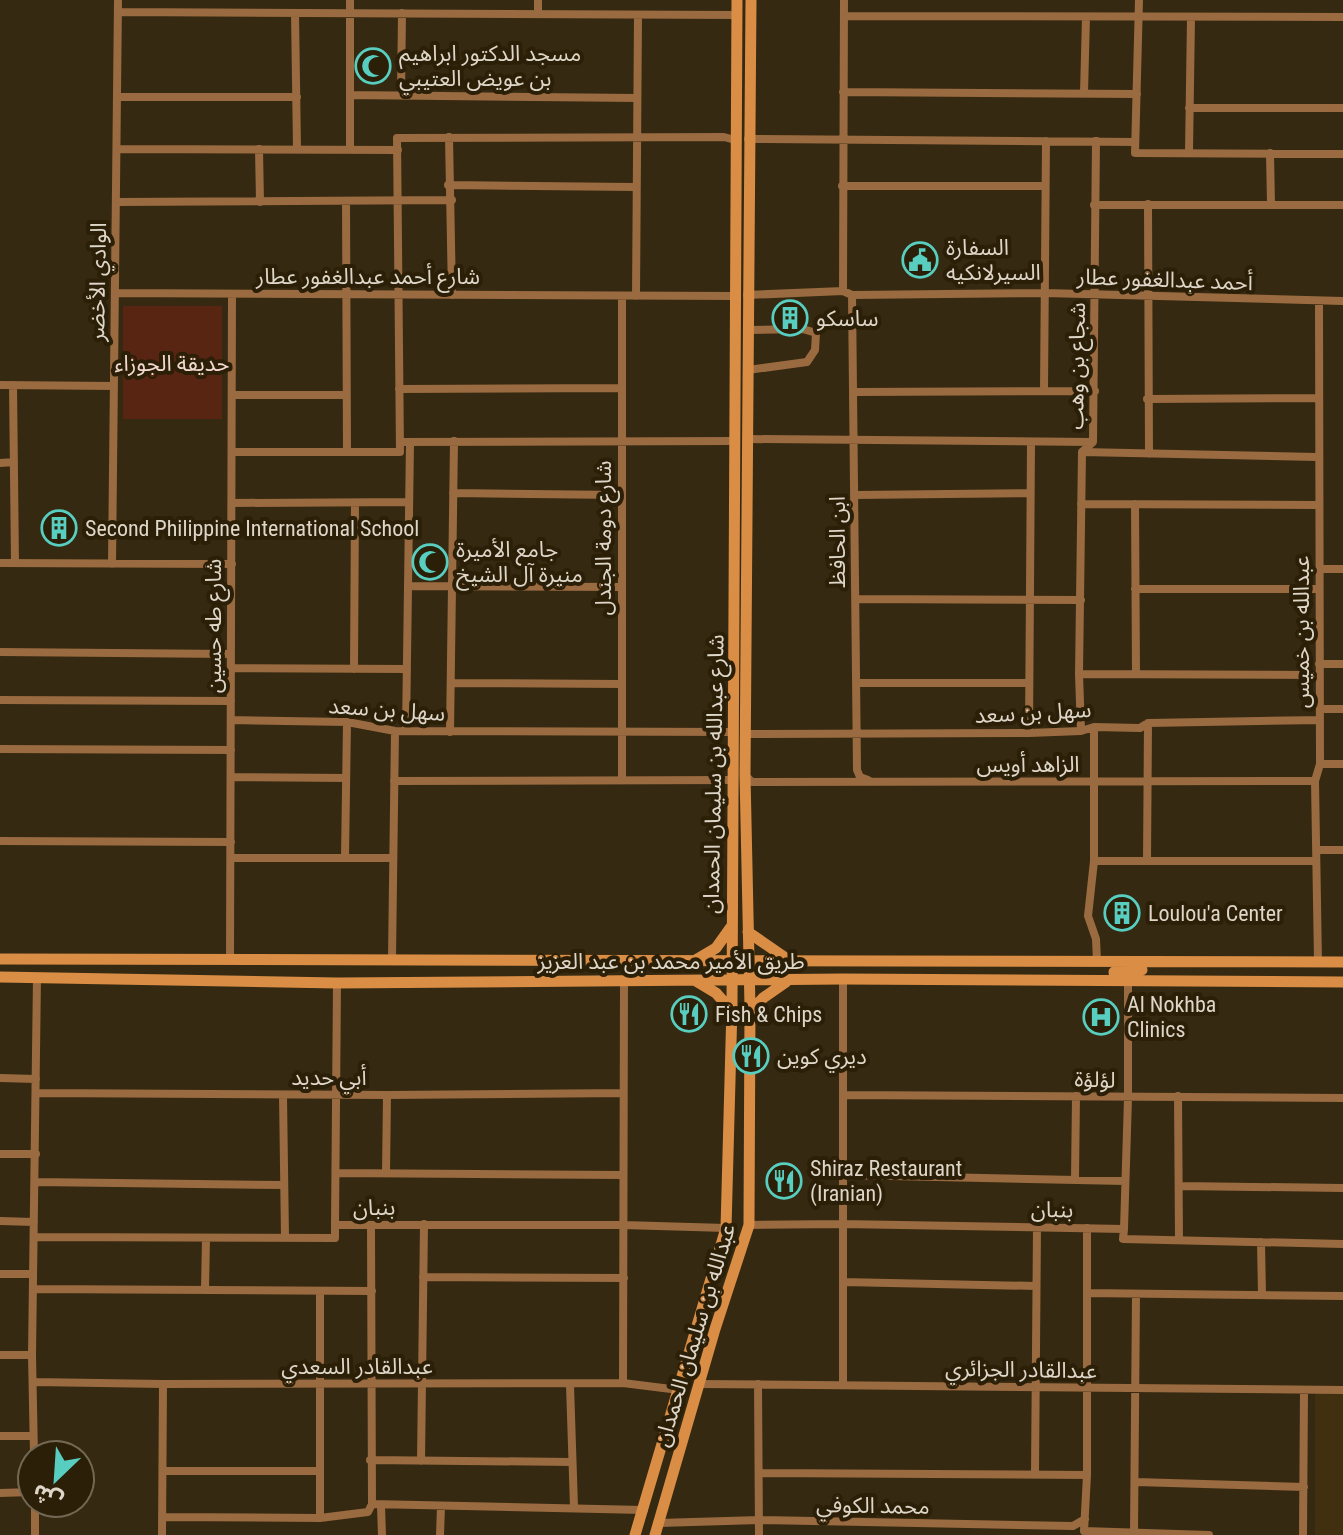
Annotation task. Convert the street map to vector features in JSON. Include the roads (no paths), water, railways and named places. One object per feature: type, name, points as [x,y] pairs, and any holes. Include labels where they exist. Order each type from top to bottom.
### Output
[{"type":"main road","name":"شارع عبدالله بن سليمان الحمدان","points":[[737,0],[742,140]]},
{"type":"main road","name":"شارع عبدالله بن سليمان الحمدان","points":[[635,1535],[726,1228],[732,1011],[734,441],[742,140],[751,0]]},
{"type":"main road","name":"شارع عبدالله بن سليمان الحمدان","points":[[740,296],[748,330],[745,775],[749,956]]},
{"type":"main road","points":[[694,961],[716,948],[732,927]]},
{"type":"main road","points":[[748,932],[790,962]]},
{"type":"main road","name":"طريق الأمير محمد بن عبد العزيز","points":[[0,959],[731,961],[749,956],[790,962],[1343,962]]},
{"type":"main road","name":"عبدالله بن سليمان الحمدان","points":[[657,1529],[749,1225],[749,956]]},
{"type":"main road","points":[[1128,982],[1115,978],[1114,972],[1150,969],[1170,962]]},
{"type":"main road","name":"طريق الأمير محمد بن عبد العزيز","points":[[0,977],[337,983],[843,979],[1343,982]]},
{"type":"main road","points":[[695,981],[716,993],[732,1011]]},
{"type":"main road","points":[[750,1012],[763,998],[788,981]]},
{"type":"street","name":"الوادي الأخضر","points":[[112,564],[118,0]]},
{"type":"street","points":[[350,0],[350,149]]},
{"type":"street","points":[[538,0],[538,14]]},
{"type":"street","name":"ابن الحافظ","points":[[844,0],[842,186],[855,392],[857,770],[860,777],[870,781]]},
{"type":"street","points":[[1139,0],[1135,153],[1343,154]]},
{"type":"street","points":[[118,12],[737,15]]},
{"type":"street","points":[[295,13],[297,149]]},
{"type":"street","points":[[401,95],[402,13]]},
{"type":"street","points":[[638,15],[636,296],[740,296]]},
{"type":"street","points":[[844,16],[1343,17]]},
{"type":"street","points":[[1084,93],[1086,17]]},
{"type":"street","points":[[1189,152],[1191,17]]},
{"type":"street","points":[[843,92],[1137,94]]},
{"type":"street","points":[[350,95],[637,98]]},
{"type":"street","points":[[117,97],[297,97]]},
{"type":"street","points":[[1189,108],[1343,108]]},
{"type":"street","points":[[449,137],[452,295]]},
{"type":"street","points":[[406,731],[409,502],[399,389],[397,138],[724,137],[742,140],[1135,142]]},
{"type":"street","points":[[1044,390],[1046,141]]},
{"type":"street","name":"شجاع بن وهب","points":[[1081,731],[1082,452],[1093,442],[1096,141]]},
{"type":"street","points":[[117,149],[398,150]]},
{"type":"street","points":[[259,149],[260,202]]},
{"type":"street","points":[[1270,153],[1271,205]]},
{"type":"street","points":[[448,185],[635,187]]},
{"type":"street","points":[[842,186],[1044,186]]},
{"type":"street","points":[[116,202],[452,200]]},
{"type":"street","points":[[346,201],[347,452]]},
{"type":"street","points":[[1148,204],[1149,454]]},
{"type":"street","points":[[1094,205],[1343,205]]},
{"type":"street","name":"شارع أحمد عبدالغفور عطار","points":[[115,293],[636,296]]},
{"type":"street","name":"أحمد عبدالغفور عطار","points":[[740,296],[1045,293],[1343,301]]},
{"type":"street","name":"شارع طه حسين","points":[[230,959],[232,294]]},
{"type":"street","name":"شارع دومة الجندل","points":[[622,296],[622,780]]},
{"type":"street","name":"عبدالله بن خميس","points":[[1318,962],[1315,781],[1320,764],[1319,302]]},
{"type":"street","points":[[748,330],[803,329],[816,333],[817,341],[807,362],[748,370]]},
{"type":"street","points":[[0,385],[114,386]]},
{"type":"street","points":[[13,385],[15,563]]},
{"type":"street","points":[[399,389],[622,388]]},
{"type":"street","points":[[855,392],[1095,391]]},
{"type":"street","points":[[232,395],[346,395]]},
{"type":"street","points":[[1147,399],[1318,398]]},
{"type":"street","points":[[748,439],[1093,442]]},
{"type":"street","points":[[232,452],[347,452],[454,441],[734,441]]},
{"type":"street","points":[[450,732],[454,441]]},
{"type":"street","points":[[1029,733],[1031,443]]},
{"type":"street","points":[[1082,452],[1317,457]]},
{"type":"street","points":[[0,463],[14,462]]},
{"type":"street","points":[[453,493],[621,495]]},
{"type":"street","points":[[855,495],[1030,493]]},
{"type":"street","points":[[232,503],[409,502]]},
{"type":"street","points":[[354,669],[355,503]]},
{"type":"street","points":[[1081,504],[1318,505]]},
{"type":"street","points":[[1135,504],[1136,673]]},
{"type":"street","points":[[0,563],[232,564]]},
{"type":"street","points":[[1319,569],[1343,569]]},
{"type":"street","points":[[408,586],[620,587]]},
{"type":"street","points":[[1135,589],[1318,589]]},
{"type":"street","points":[[856,599],[1081,600]]},
{"type":"street","points":[[0,652],[231,654]]},
{"type":"street","points":[[1319,664],[1343,664]]},
{"type":"street","points":[[231,668],[407,669]]},
{"type":"street","points":[[1079,674],[1319,675]]},
{"type":"street","points":[[451,683],[621,684]]},
{"type":"street","points":[[857,683],[1029,683]]},
{"type":"street","points":[[0,700],[231,701]]},
{"type":"street","points":[[1320,709],[1343,709]]},
{"type":"street","name":"سهل بن سعد","points":[[231,720],[347,722],[395,731],[733,732]]},
{"type":"street","name":"سهل بن سعد","points":[[747,734],[1029,733],[1081,731],[1094,727],[1140,728],[1148,723],[1320,720]]},
{"type":"street","points":[[345,858],[347,722]]},
{"type":"street","points":[[1147,861],[1148,723]]},
{"type":"street","points":[[1094,727],[1094,861],[1088,916],[1096,939],[1097,962]]},
{"type":"street","points":[[392,958],[395,731]]},
{"type":"street","points":[[0,749],[231,750]]},
{"type":"street","points":[[1320,764],[1343,764]]},
{"type":"street","name":"الزاهد أويس","points":[[745,775],[752,782],[1315,781]]},
{"type":"street","points":[[231,777],[346,778]]},
{"type":"street","points":[[394,781],[733,780]]},
{"type":"street","points":[[0,841],[231,842]]},
{"type":"street","points":[[1316,850],[1343,850]]},
{"type":"street","points":[[231,858],[393,858]]},
{"type":"street","points":[[1094,861],[1316,861]]},
{"type":"street","points":[[33,1439],[37,977]]},
{"type":"street","points":[[843,979],[843,1384]]},
{"type":"street","points":[[623,1383],[624,981]]},
{"type":"street","points":[[1124,1229],[1128,982]]},
{"type":"street","points":[[335,1225],[337,983]]},
{"type":"street","points":[[0,1078],[36,1079]]},
{"type":"street","name":"أبي حديد","points":[[36,1093],[623,1093]]},
{"type":"street","points":[[283,1095],[285,1238]]},
{"type":"street","points":[[386,1173],[387,1095]]},
{"type":"street","name":"لؤلؤة","points":[[845,1095],[1343,1098]]},
{"type":"street","points":[[1075,1179],[1076,1096]]},
{"type":"street","points":[[1178,1096],[1179,1240]]},
{"type":"street","points":[[0,1154],[36,1154]]},
{"type":"street","points":[[337,1173],[623,1175]]},
{"type":"street","points":[[843,1175],[1125,1181]]},
{"type":"street","points":[[36,1182],[284,1185]]},
{"type":"street","points":[[1180,1186],[1343,1188]]},
{"type":"street","points":[[0,1221],[34,1222]]},
{"type":"street","points":[[421,1461],[424,1224]]},
{"type":"street","name":"بنبان","points":[[34,1237],[335,1238],[335,1225],[726,1228]]},
{"type":"street","name":"بنبان","points":[[749,1225],[1124,1229],[1123,1239],[1343,1244]]},
{"type":"street","points":[[371,1226],[370,1460],[374,1507],[382,1535]]},
{"type":"street","points":[[1035,1474],[1037,1227]]},
{"type":"street","points":[[1087,1228],[1087,1475],[1084,1531],[1209,1535]]},
{"type":"street","points":[[205,1289],[206,1239]]},
{"type":"street","points":[[1261,1242],[1262,1295]]},
{"type":"street","points":[[0,1274],[33,1274]]},
{"type":"street","points":[[423,1277],[624,1278]]},
{"type":"street","points":[[843,1282],[1036,1286]]},
{"type":"street","points":[[33,1289],[372,1291]]},
{"type":"street","points":[[320,1292],[320,1518]]},
{"type":"street","points":[[1087,1293],[1343,1296]]},
{"type":"street","points":[[1134,1533],[1136,1294]]},
{"type":"street","points":[[0,1355],[32,1355]]},
{"type":"street","name":"عبدالقادر السعدي","points":[[34,1382],[321,1385],[623,1383],[679,1390]]},
{"type":"street","points":[[162,1535],[163,1384]]},
{"type":"street","name":"عبدالقادر الجزائري","points":[[699,1384],[1343,1390]]},
{"type":"street","points":[[758,1384],[759,1535]]},
{"type":"street","points":[[570,1385],[574,1507]]},
{"type":"street","points":[[1303,1535],[1304,1390]]},
{"type":"street","points":[[0,1436],[33,1436]]},
{"type":"street","points":[[370,1460],[571,1462]]},
{"type":"street","points":[[163,1471],[319,1471]]},
{"type":"street","points":[[759,1473],[1087,1475]]},
{"type":"street","points":[[1136,1482],[1304,1487]]},
{"type":"street","points":[[162,1517],[320,1518],[374,1507],[441,1506],[644,1510]]},
{"type":"street","points":[[440,1535],[441,1506]]},
{"type":"street","name":"محمد الكوفي","points":[[657,1529],[760,1520],[1073,1531],[1085,1519]]},
{"type":"street","points":[[703,1535],[707,1523]]},
{"type":"place","name":"مسجد الدكتور ابراهيم بن عويض العتيبي","points":[[373,66]]},
{"type":"place","name":"السفارة السيرلانكيه","points":[[920,260]]},
{"type":"place","name":"ساسكو","points":[[790,318]]},
{"type":"place","name":"Second Philippine International School","points":[[59,528]]},
{"type":"place","name":"جامع الأميرة منيرة آل الشيخ","points":[[430,562]]},
{"type":"place","name":"Loulou'a Center","points":[[1122,913]]},
{"type":"place","name":"Fish & Chips","points":[[689,1014]]},
{"type":"place","name":"Al Nokhba Clinics","points":[[1101,1017]]},
{"type":"place","name":"ديري كوين","points":[[751,1056]]},
{"type":"place","name":"Shiraz Restaurant (Iranian)","points":[[784,1181]]},
{"type":"park label","name":"حديقة الجوزاء","points":[[172,363]]}]
